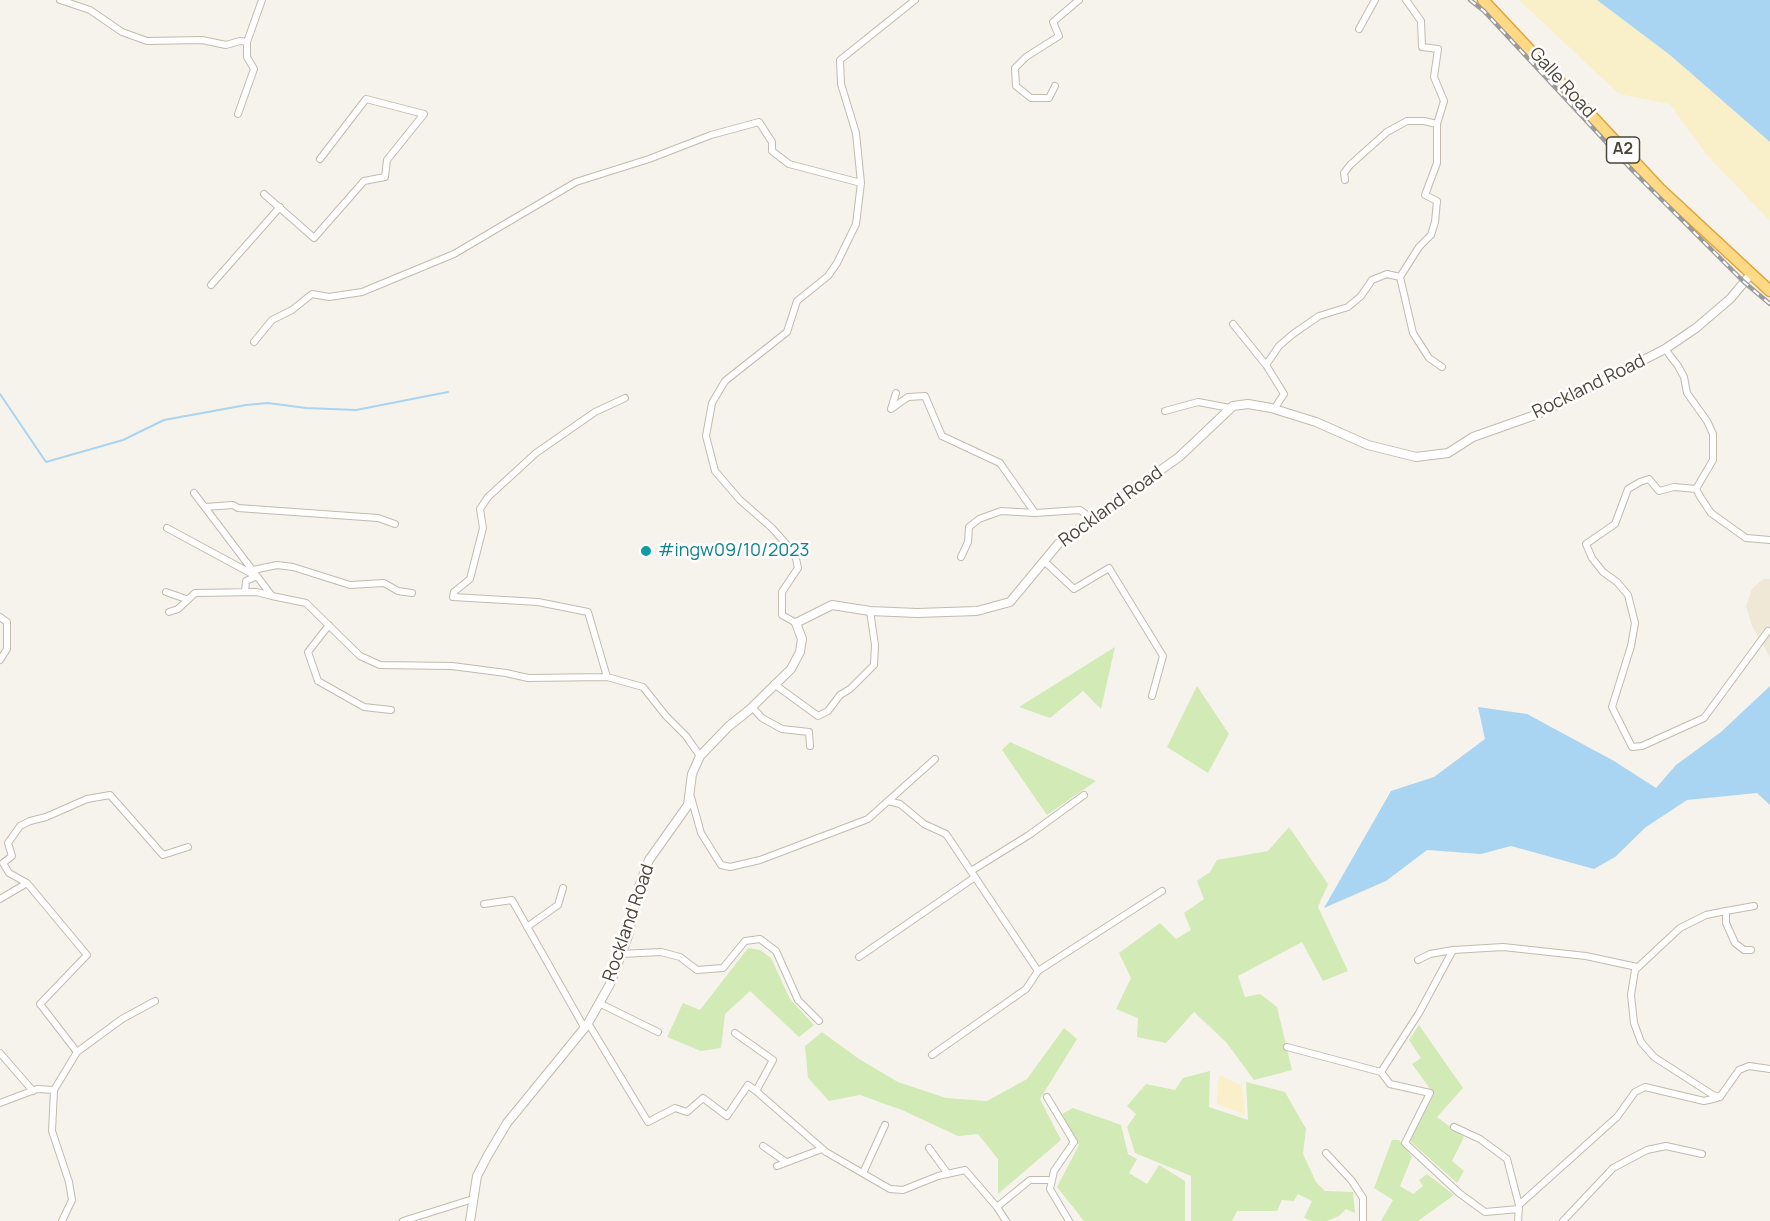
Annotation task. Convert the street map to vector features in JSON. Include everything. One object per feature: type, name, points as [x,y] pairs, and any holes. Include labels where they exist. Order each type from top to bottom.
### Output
[{"type":"highway","name":"Galle Road","points":[[1483,0],[1660,189],[1770,291]]},
{"type":"street","points":[[60,0],[90,10],[122,32],[147,41],[202,40],[226,45],[240,41],[247,42]]},
{"type":"street","points":[[238,114],[254,69],[247,57],[247,42],[262,0]]},
{"type":"street","points":[[796,623],[782,615],[782,592],[798,568],[795,554],[772,528],[740,500],[715,471],[706,436],[712,403],[725,381],[787,332],[797,301],[828,276],[837,263],[856,224],[861,183],[856,133],[841,84],[840,60],[915,0]]},
{"type":"street","points":[[1055,86],[1048,98],[1031,98],[1016,86],[1015,68],[1026,57],[1059,36],[1053,22],[1079,0]]},
{"type":"street","points":[[1359,29],[1375,0]]},
{"type":"street","points":[[1406,0],[1420,21],[1422,46],[1438,49],[1434,77],[1444,101],[1437,124],[1437,164],[1425,195],[1437,201],[1435,222],[1431,235],[1419,247],[1400,277],[1413,333],[1429,358],[1442,367]]},
{"type":"street","points":[[264,194],[314,238],[364,181],[385,177],[387,160],[424,114],[366,99],[320,159]]},
{"type":"street","points":[[1345,180],[1344,173],[1350,165],[1387,132],[1407,122],[1424,121],[1437,124]]},
{"type":"street","points":[[255,342],[272,320],[292,310],[312,294],[329,297],[362,292],[454,255],[576,182],[648,159],[711,135],[759,122],[771,142],[772,151],[789,164],[861,183]]},
{"type":"street","points":[[211,285],[280,207]]},
{"type":"street","points":[[1266,365],[1279,346],[1293,334],[1319,316],[1339,311],[1355,302],[1372,280],[1386,274],[1400,277]]},
{"type":"street","name":"Rockland Road","points":[[470,1221],[477,1176],[507,1123],[586,1025],[599,1003],[621,954],[639,887],[650,860],[691,797],[692,774],[700,756],[791,669],[800,652],[802,639],[796,623],[832,605],[870,611],[917,613],[991,608],[1010,602],[1059,543],[1179,457],[1230,408],[1248,404],[1274,409],[1316,422],[1368,445],[1416,457],[1448,453],[1473,437],[1538,414],[1665,349],[1696,328],[1730,299],[1751,274]]},
{"type":"street","points":[[1233,324],[1266,365],[1284,394],[1274,409]]},
{"type":"street","points":[[1665,349],[1678,366],[1684,377],[1687,393],[1707,421],[1713,434],[1713,460],[1696,489]]},
{"type":"street","points":[[896,393],[891,409],[908,397],[925,396],[942,436],[1000,463],[1035,513]]},
{"type":"street","points":[[607,677],[588,612],[537,602],[453,597],[454,592],[470,579],[483,528],[480,509],[488,496],[536,453],[595,412],[625,398]]},
{"type":"street","points":[[1166,411],[1198,402],[1230,408]]},
{"type":"street","points":[[1696,489],[1674,487],[1659,491],[1649,479],[1640,482],[1628,489],[1615,524],[1586,544],[1592,558],[1603,572],[1617,582],[1628,595],[1635,623],[1631,646],[1612,707],[1622,733],[1632,747],[1642,746],[1704,718],[1768,631]]},
{"type":"street","points":[[1696,489],[1711,513],[1746,538],[1770,540]]},
{"type":"street","points":[[194,493],[272,596]]},
{"type":"street","points":[[205,507],[234,505],[238,508],[378,518],[395,524]]},
{"type":"street","points":[[961,556],[968,542],[969,528],[979,519],[1001,511],[1035,513],[1080,510],[1091,518]]},
{"type":"street","points":[[167,528],[257,576]]},
{"type":"street","points":[[1044,561],[1074,589],[1109,568],[1163,656],[1152,696]]},
{"type":"street","points":[[253,570],[277,565],[293,567],[350,585],[384,583],[398,591],[412,593]]},
{"type":"street","points":[[245,592],[246,581],[257,576]]},
{"type":"street","points":[[166,592],[186,599]]},
{"type":"street","points":[[169,612],[178,609],[195,593],[245,592],[272,596],[306,603],[360,656],[380,665],[452,666],[538,679],[607,677],[643,687],[666,716],[686,736],[700,756]]},
{"type":"street","points":[[774,684],[818,716],[828,711],[840,695],[850,689],[874,665],[875,645],[870,611]]},
{"type":"street","points":[[0,617],[7,622],[7,649],[0,660]]},
{"type":"street","points":[[329,624],[308,652],[318,681],[364,706],[391,710]]},
{"type":"street","points":[[752,707],[762,718],[782,729],[809,732],[810,746]]},
{"type":"street","points":[[691,797],[701,833],[720,865],[730,867],[760,860],[868,819],[935,759]]},
{"type":"street","points":[[77,1052],[40,1004],[87,955],[27,883],[9,873],[3,863],[12,856],[8,843],[20,826],[30,821],[46,817],[87,799],[110,795],[163,855],[188,847]]},
{"type":"street","points":[[859,957],[1084,795]]},
{"type":"street","points":[[888,801],[900,804],[924,824],[946,834],[1038,971]]},
{"type":"street","points":[[0,899],[27,883]]},
{"type":"street","points":[[527,927],[558,905],[563,888]]},
{"type":"street","points":[[932,1055],[1026,989],[1038,971],[1047,965],[1162,891],[1038,971]]},
{"type":"street","points":[[484,904],[512,900],[586,1025],[648,1122],[675,1108],[687,1112],[703,1098],[727,1116],[748,1085],[822,1149],[890,1189],[903,1190],[965,1170],[998,1207],[1006,1221]]},
{"type":"street","points":[[1720,1097],[1705,1091],[1667,1066],[1641,1041],[1635,1023],[1631,995],[1632,980],[1637,967],[1680,928],[1706,915],[1754,906]]},
{"type":"street","points":[[1726,911],[1726,923],[1735,944],[1744,950],[1751,950]]},
{"type":"street","points":[[621,954],[661,952],[680,957],[697,970],[723,968],[745,941],[760,939],[776,951],[798,1000],[819,1021]]},
{"type":"street","points":[[1418,960],[1430,954],[1453,950],[1503,947],[1586,956],[1637,967]]},
{"type":"street","points":[[1381,1072],[1419,1013],[1453,950]]},
{"type":"street","points":[[62,1221],[72,1200],[69,1182],[52,1131],[54,1090],[77,1052],[122,1019],[155,1001]]},
{"type":"street","points":[[599,1003],[658,1032]]},
{"type":"street","points":[[735,1033],[774,1060],[756,1091]]},
{"type":"street","points":[[1287,1047],[1381,1072],[1390,1084],[1430,1093],[1405,1143],[1459,1193],[1485,1212],[1519,1207],[1617,1117],[1635,1092],[1644,1087],[1704,1101],[1720,1097],[1739,1070],[1749,1066],[1770,1069]]},
{"type":"street","points":[[0,1053],[33,1091]]},
{"type":"street","points":[[0,1103],[33,1091],[54,1090]]},
{"type":"street","points":[[1047,1097],[1071,1133],[1074,1142],[1054,1171],[1050,1189],[1052,1196],[1069,1221]]},
{"type":"street","points":[[863,1173],[885,1125]]},
{"type":"street","points":[[1454,1127],[1480,1139],[1507,1160],[1519,1207],[1518,1221]]},
{"type":"street","points":[[763,1146],[786,1162]]},
{"type":"street","points":[[1563,1221],[1613,1168],[1647,1150],[1665,1146],[1702,1154]]},
{"type":"street","points":[[929,1148],[948,1174]]},
{"type":"street","points":[[777,1166],[822,1149]]},
{"type":"street","points":[[1326,1152],[1352,1181],[1363,1198],[1363,1221]]},
{"type":"street","points":[[998,1207],[1030,1180],[1052,1180]]},
{"type":"street","points":[[403,1221],[472,1199]]},
{"type":"shaded area","points":[[1763,579],[1770,579],[1770,657],[1752,626],[1746,606],[1752,589]]},
{"type":"green space","points":[[1115,647],[1101,709],[1083,691],[1050,718],[1019,707]]},
{"type":"green space","points":[[1197,686],[1229,734],[1208,773],[1167,747]]},
{"type":"green space","points":[[1010,742],[1096,781],[1047,815],[1002,750]]},
{"type":"green space","points":[[1289,827],[1328,884],[1318,907],[1348,971],[1323,981],[1302,942],[1238,976],[1245,997],[1260,994],[1277,1007],[1292,1070],[1254,1080],[1226,1042],[1194,1012],[1166,1043],[1137,1037],[1138,1018],[1116,1009],[1131,978],[1119,953],[1160,923],[1176,939],[1191,930],[1184,913],[1204,899],[1197,881],[1210,872],[1217,860],[1268,851]]},
{"type":"green space","points":[[748,948],[760,950],[771,958],[790,999],[814,1025],[799,1037],[750,991],[725,1014],[721,1048],[701,1051],[667,1037],[683,1003],[700,1010]]},
{"type":"green space","points":[[1419,1025],[1463,1088],[1437,1117],[1464,1137],[1452,1161],[1464,1171],[1457,1183],[1410,1141],[1434,1094],[1412,1064],[1421,1058],[1409,1040]]},
{"type":"green space","points":[[1064,1028],[1077,1039],[1040,1099],[1061,1140],[998,1194],[998,1159],[978,1134],[958,1136],[902,1110],[860,1095],[829,1101],[808,1078],[805,1046],[822,1032],[859,1059],[898,1082],[946,1098],[987,1101],[1027,1079]]},
{"type":"green space","points":[[1210,1071],[1209,1107],[1248,1120],[1246,1082],[1285,1092],[1306,1129],[1303,1154],[1316,1182],[1325,1191],[1353,1192],[1355,1213],[1346,1209],[1339,1216],[1327,1221],[1312,1221],[1304,1218],[1312,1201],[1298,1194],[1294,1201],[1282,1200],[1277,1211],[1237,1211],[1232,1221],[1191,1221],[1191,1176],[1135,1153],[1127,1127],[1136,1114],[1127,1106],[1146,1084],[1175,1090],[1183,1078]]},
{"type":"green space","points":[[1073,1108],[1121,1125],[1128,1154],[1137,1159],[1129,1173],[1147,1184],[1159,1165],[1185,1181],[1185,1221],[1084,1221],[1057,1187],[1079,1145],[1062,1114]]},
{"type":"green space","points":[[1392,1140],[1399,1140],[1412,1157],[1400,1186],[1413,1194],[1423,1186],[1419,1180],[1427,1174],[1454,1195],[1418,1221],[1381,1221],[1393,1200],[1374,1188]]},
{"type":"sand","points":[[1519,0],[1597,0],[1670,55],[1770,142],[1770,221],[1706,154],[1670,104],[1619,94]]},
{"type":"sand","points":[[1219,1075],[1242,1086],[1245,1115],[1217,1104]]},
{"type":"water","points":[[1597,0],[1770,0],[1770,142],[1670,55]]},
{"type":"water","points":[[1770,686],[1770,805],[1757,793],[1687,800],[1646,827],[1615,857],[1594,869],[1511,846],[1481,854],[1427,850],[1386,881],[1324,908],[1391,791],[1434,777],[1485,739],[1478,707],[1527,714],[1614,761],[1656,788],[1676,765],[1721,732]]},
{"type":"waterway","points":[[0,394],[46,462],[123,440],[164,420],[246,405],[268,403],[306,408],[356,410],[448,392]]},
{"type":"railway","points":[[1470,0],[1484,11],[1632,170],[1744,282],[1770,304]]},
{"type":"place","name":"#ingw09/10/2023","points":[[646,551]]}]
